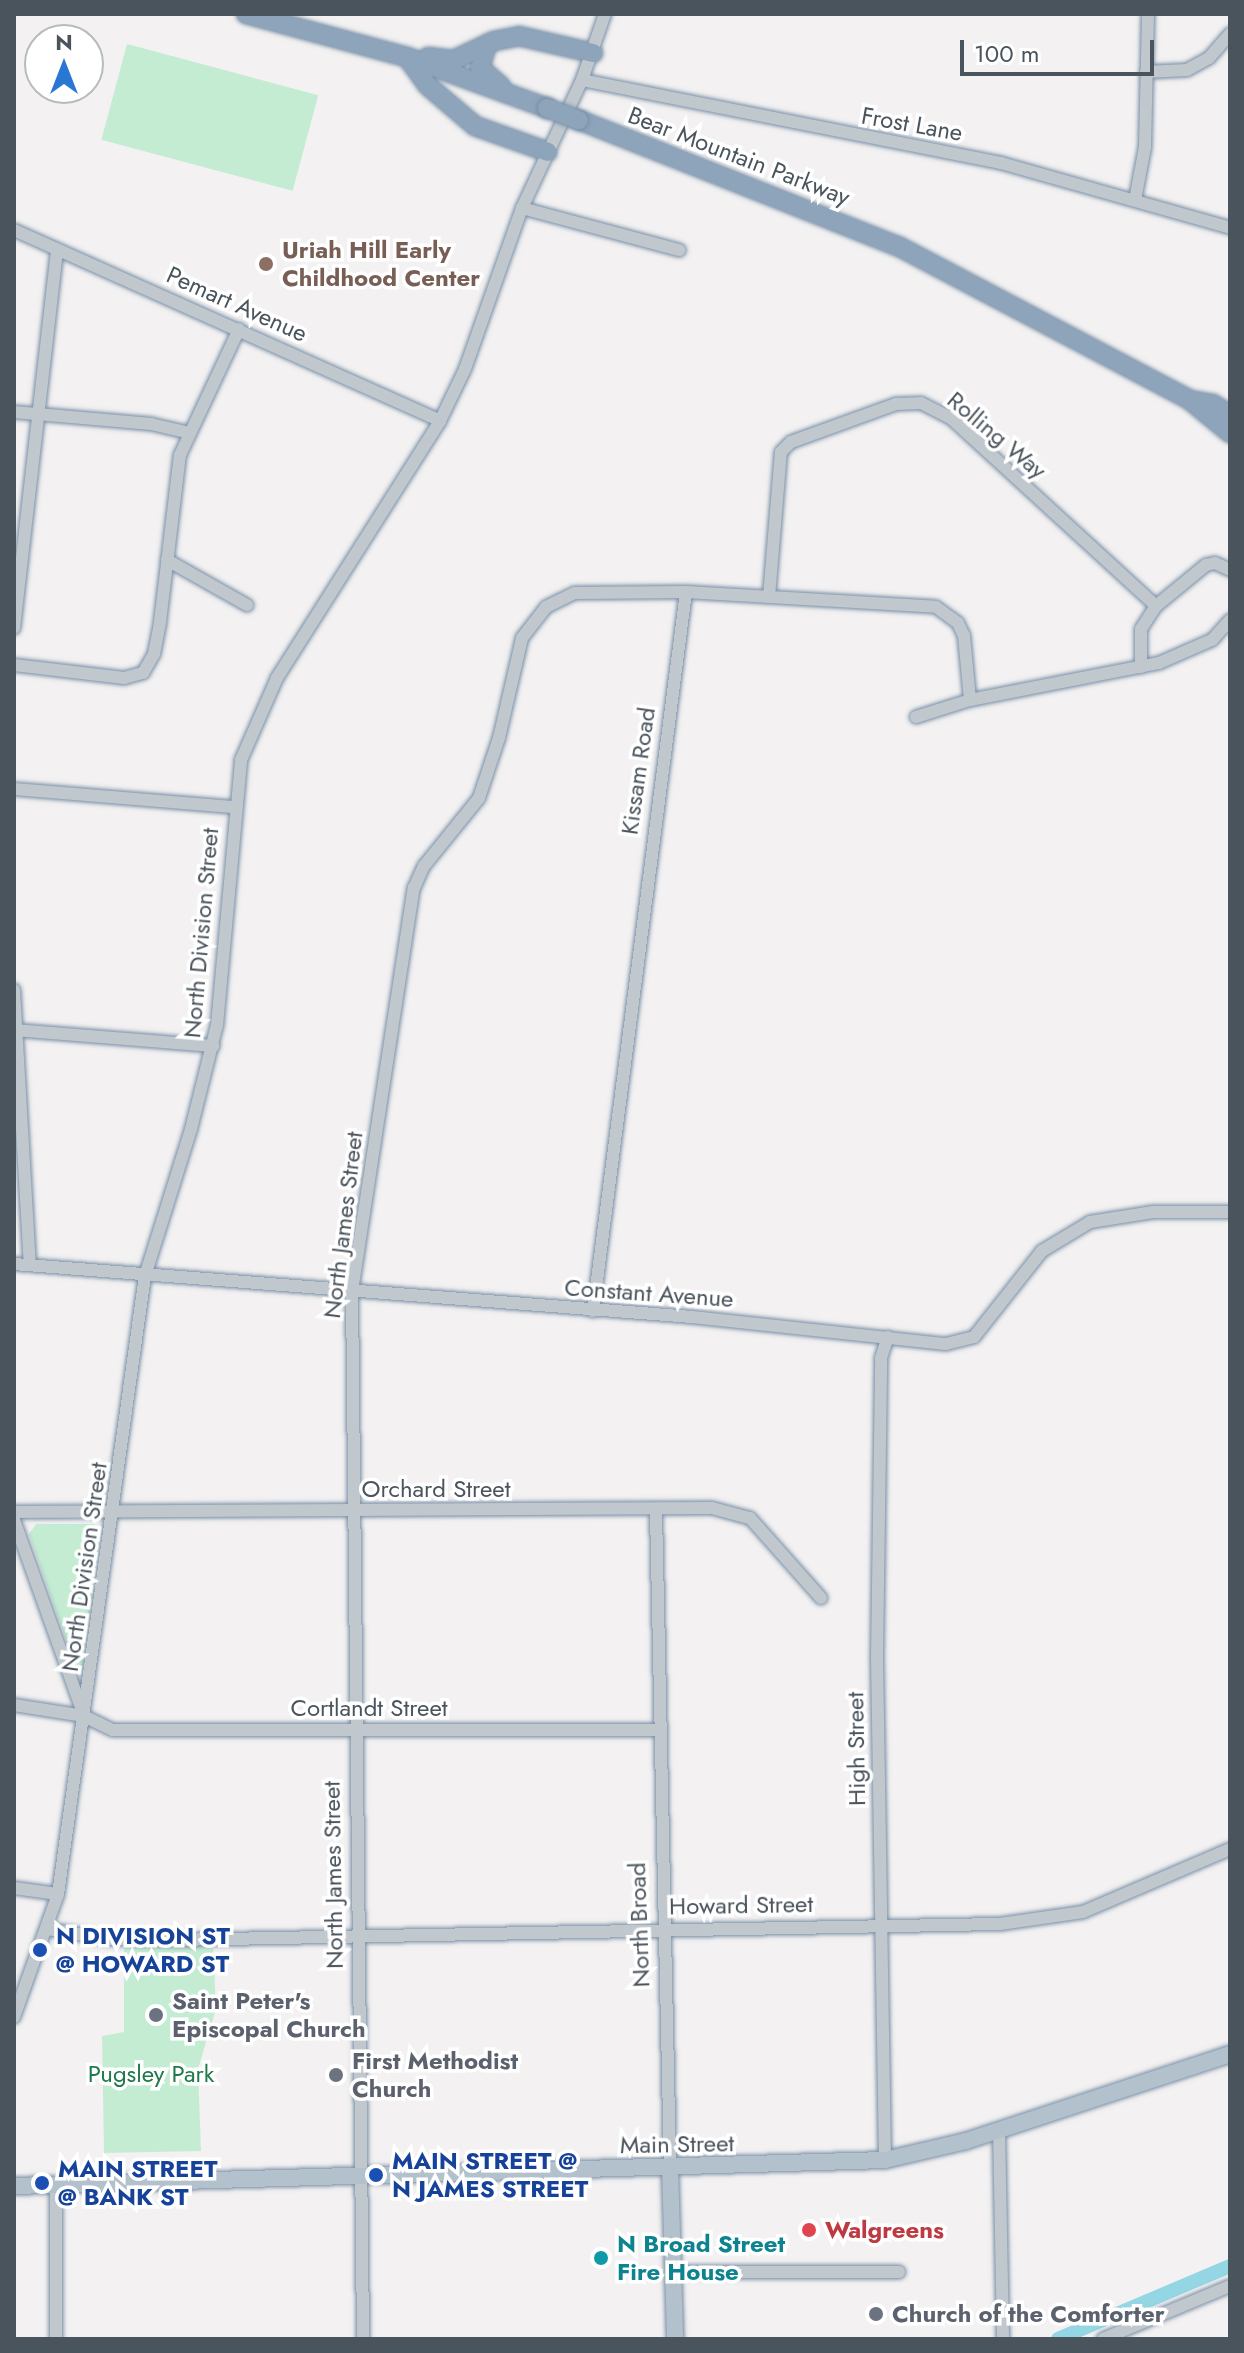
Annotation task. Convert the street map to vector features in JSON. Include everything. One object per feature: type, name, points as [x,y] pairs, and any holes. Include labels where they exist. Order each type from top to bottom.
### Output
[{"type":"highway","name":"Bear Mountain Parkway","points":[[246,14],[407,57],[579,120],[898,246],[1190,400],[1230,433]]},
{"type":"highway","points":[[407,57],[454,60],[487,44],[531,36],[593,53]]},
{"type":"highway","points":[[487,44],[480,68],[511,96]]},
{"type":"highway","points":[[407,57],[427,85],[467,120],[548,152]]},
{"type":"highway","points":[[467,120],[464,102],[470,82]]},
{"type":"highway","name":"Bear Mountain Parkway","points":[[1190,400],[1213,404],[1230,415]]},
{"type":"main road","name":"Main Street","points":[[14,2186],[885,2160],[999,2129],[1230,2054]]},
{"type":"main road","name":"North Broad","points":[[670,2167],[675,2339]]},
{"type":"street","name":"North Division Street","points":[[14,2017],[58,1894],[145,1276],[213,1046],[241,760],[258,712],[440,421],[465,369],[522,208],[582,80],[605,14]]},
{"type":"street","points":[[1135,200],[1145,147],[1148,14]]},
{"type":"street","points":[[1146,72],[1187,70],[1209,58],[1230,34]]},
{"type":"street","name":"Frost Lane","points":[[582,80],[1001,163],[1230,228]]},
{"type":"street","points":[[522,208],[679,250]]},
{"type":"street","name":"Pemart Avenue","points":[[14,230],[440,421]]},
{"type":"street","points":[[14,628],[57,249]]},
{"type":"street","points":[[14,665],[124,678],[143,673],[152,659],[180,455],[239,329]]},
{"type":"street","name":"Rolling Way","points":[[769,597],[781,452],[791,442],[896,404],[921,403],[952,419],[1156,606]]},
{"type":"street","points":[[14,412],[151,424],[190,433]]},
{"type":"street","points":[[167,560],[247,605]]},
{"type":"street","points":[[1141,667],[1141,629],[1156,606],[1206,565],[1215,563],[1230,570]]},
{"type":"street","points":[[686,592],[936,607],[958,623],[964,636],[970,700]]},
{"type":"street","name":"North James Street","points":[[363,2339],[353,1731],[352,1291],[414,888],[424,866],[479,798],[499,738],[522,638],[546,607],[575,593],[686,592]]},
{"type":"street","name":"Kissam Road","points":[[593,1311],[686,592]]},
{"type":"street","points":[[916,717],[970,700],[1141,667],[1196,649],[1230,620]]},
{"type":"street","points":[[14,789],[235,807]]},
{"type":"street","points":[[14,990],[30,1265]]},
{"type":"street","points":[[15,1030],[213,1046]]},
{"type":"street","name":"Constant Avenue","points":[[14,1264],[593,1311],[946,1344],[974,1337],[1042,1251],[1090,1222],[1153,1212],[1230,1212]]},
{"type":"street","name":"High Street","points":[[885,2160],[877,1658],[881,1358],[888,1337]]},
{"type":"street","name":"Orchard Street","points":[[14,1512],[712,1508],[750,1518],[821,1598]]},
{"type":"street","name":"North Broad","points":[[656,1510],[658,1730],[670,2167]]},
{"type":"street","points":[[14,1520],[84,1716]]},
{"type":"street","name":"Cortlandt Street","points":[[14,1705],[84,1716],[113,1730],[658,1730]]},
{"type":"street","name":"Howard Street","points":[[48,1929],[107,1939],[1000,1924],[1063,1916],[1156,1884],[1230,1849]]},
{"type":"street","points":[[14,1888],[58,1894]]},
{"type":"street","points":[[999,2129],[1003,2339]]},
{"type":"street","points":[[56,2183],[56,2339]]},
{"type":"street","points":[[674,2272],[899,2272]]},
{"type":"street","points":[[1103,2339],[1230,2286]]},
{"type":"green space","points":[[127,44],[318,95],[293,191],[101,140]]},
{"type":"green space","points":[[36,1524],[94,1524],[101,1531],[82,1672],[77,1672],[29,1534]]},
{"type":"green space","name":"Pugsley Park","points":[[124,1939],[213,1943],[216,2009],[198,2069],[201,2151],[104,2153],[102,2036],[124,2032]]},
{"type":"waterway","points":[[1058,2339],[1230,2266]]},
{"type":"place","name":"Uriah Hill Early Childhood Center","points":[[266,264]]},
{"type":"place","name":"N DIVISION ST @ HOWARD ST","points":[[40,1950]]},
{"type":"place","name":"Saint Peter's Episcopal Church","points":[[156,2015]]},
{"type":"place","name":"First Methodist Church","points":[[336,2075]]},
{"type":"place","name":"MAIN STREET @ N JAMES STREET","points":[[376,2175]]},
{"type":"place","name":"MAIN STREET @ BANK ST","points":[[42,2183]]},
{"type":"place","name":"Walgreens","points":[[809,2230]]},
{"type":"place","name":"N Broad Street Fire House","points":[[601,2258]]},
{"type":"place","name":"Church of the Comforter","points":[[876,2314]]}]
